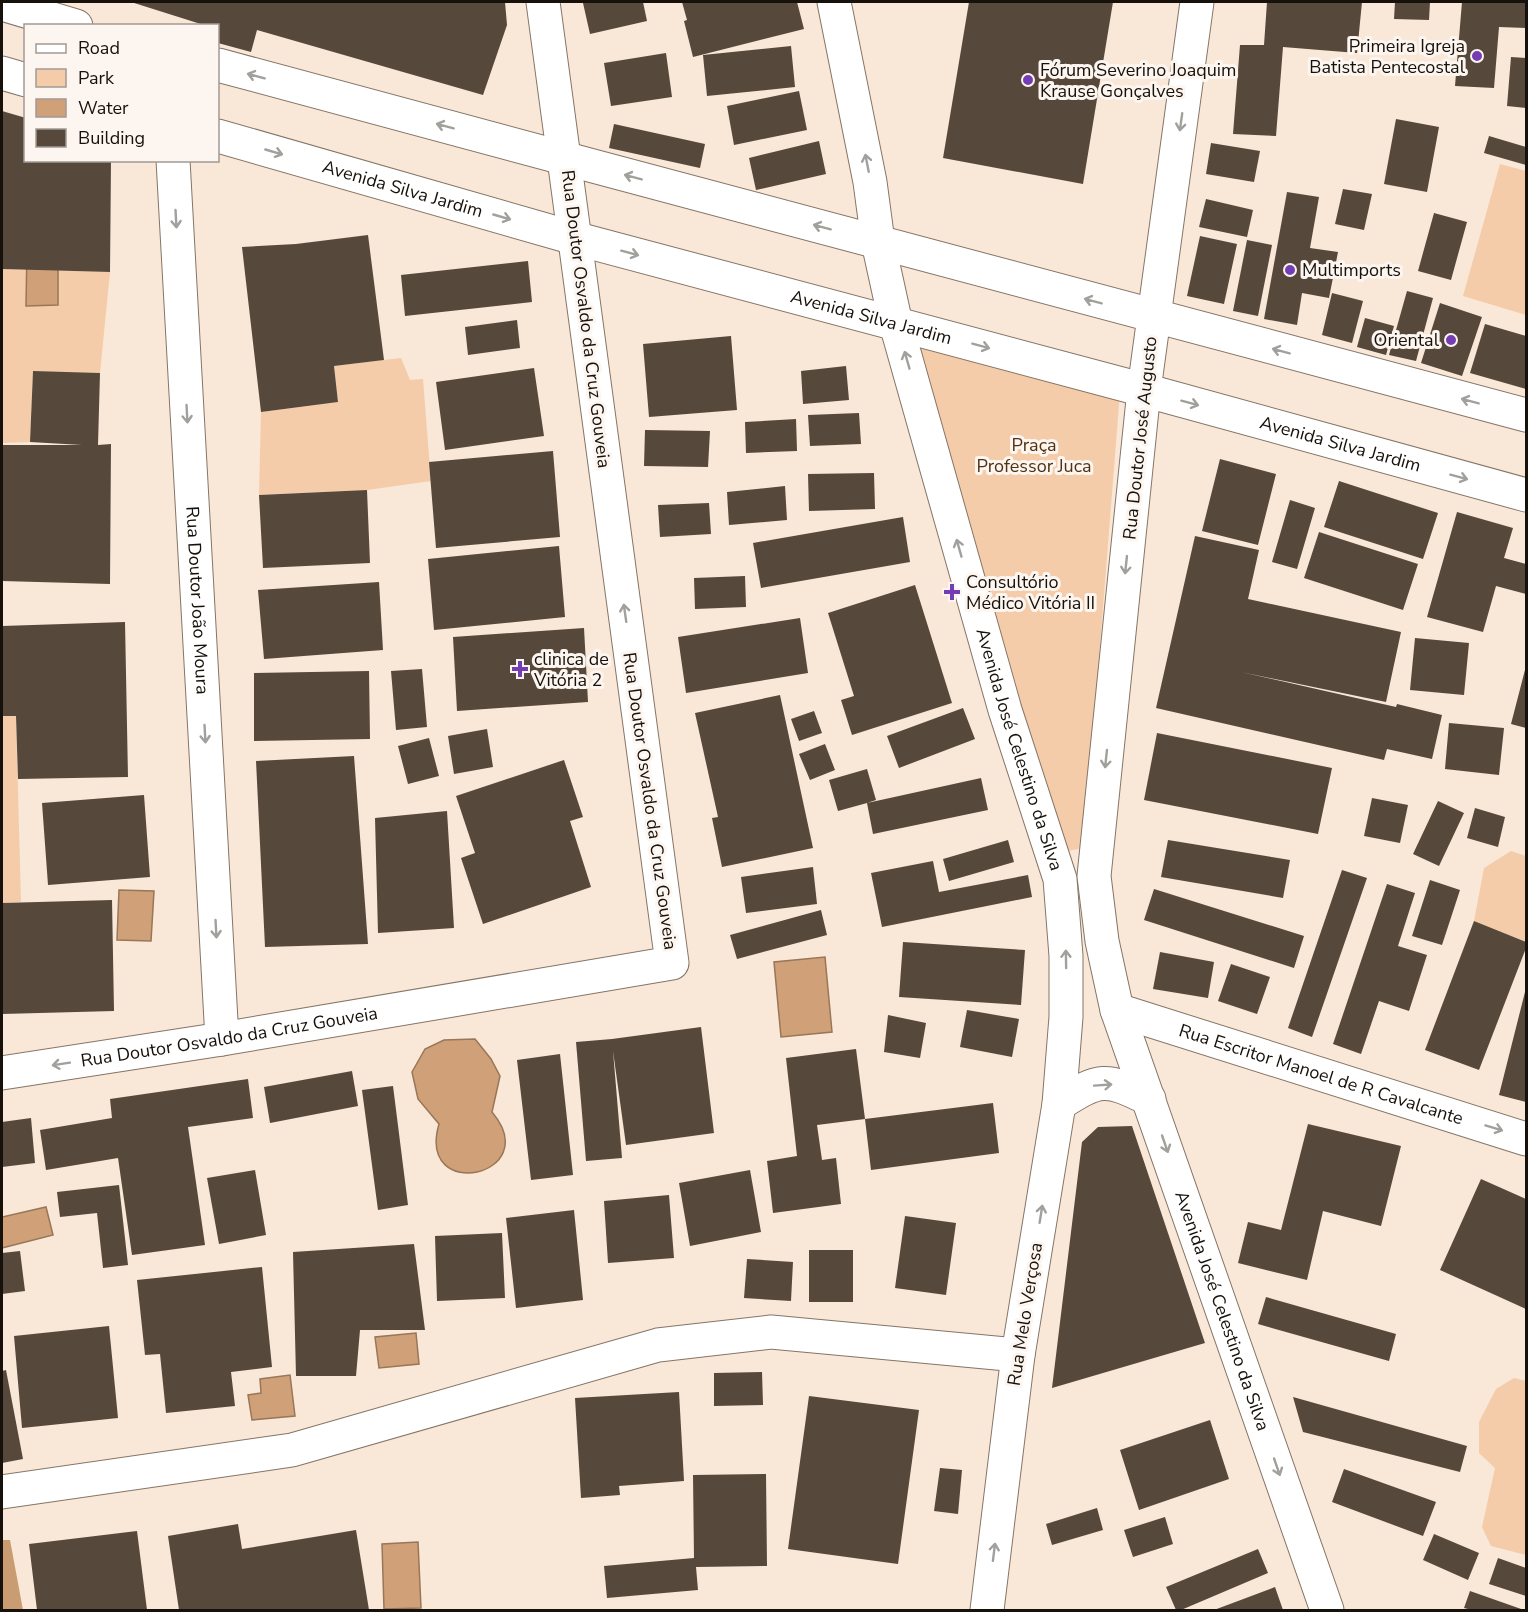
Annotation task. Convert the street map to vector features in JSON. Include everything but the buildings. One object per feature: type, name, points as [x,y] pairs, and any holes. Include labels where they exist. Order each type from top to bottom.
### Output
[{"type":"main road","name":"Rua Doutor Osvaldo da Cruz Gouveia","points":[[2,1073],[222,1039],[672,963],[543,2]]},
{"type":"main road","name":"Avenida José Celestino da Silva","points":[[834,2],[870,182],[878,242],[896,324],[1005,710],[1060,879],[1066,956],[1066,1017]]},
{"type":"main road","name":"Rua Doutor José Augusto","points":[[1117,1010],[1102,941],[1094,876],[1144,390],[1197,2]]},
{"type":"main road","points":[[2,4],[69,24]]},
{"type":"main road","points":[[219,65],[1154,318],[1527,415]]},
{"type":"main road","points":[[2,73],[24,79]]},
{"type":"main road","name":"Avenida Silva Jardim","points":[[219,136],[574,238],[1527,495]]},
{"type":"main road","name":"Rua Doutor João Moura","points":[[173,162],[222,1039]]},
{"type":"main road","points":[[1060,879],[1075,885],[1084,883],[1094,876]]},
{"type":"main road","name":"Avenida José Celestino da Silva","points":[[1117,1010],[1327,1611]]},
{"type":"main road","name":"Rua Escritor Manoel de R Cavalcante","points":[[1117,1010],[1527,1138]]},
{"type":"main road","name":"Rua Melo Verçosa","points":[[987,1611],[1018,1355],[1059,1104],[1066,1017]]},
{"type":"main road","points":[[1059,1104],[1084,1088],[1097,1084],[1120,1084],[1149,1099]]},
{"type":"main road","points":[[2,1492],[292,1450],[658,1345],[771,1332],[1018,1355]]},
{"type":"green space","points":[[1500,164],[1526,171],[1526,315],[1463,296]]},
{"type":"green space","points":[[2,269],[110,272],[100,373],[33,372],[30,442],[2,443]]},
{"type":"green space","name":"Praça Professor Juca","points":[[917,341],[1120,392],[1084,848],[1067,851],[1020,706]]},
{"type":"green space","points":[[401,358],[410,380],[423,379],[431,481],[367,490],[259,495],[261,412],[338,402],[334,366]]},
{"type":"green space","points":[[2,716],[16,716],[21,902],[2,903]]},
{"type":"green space","points":[[1511,851],[1526,856],[1526,944],[1474,921],[1484,868]]},
{"type":"green space","points":[[1514,1378],[1526,1381],[1526,1555],[1491,1546],[1482,1527],[1495,1468],[1479,1453],[1479,1422],[1496,1389]]},
{"type":"shaded area","points":[[2,1540],[10,1540],[23,1610],[2,1610]]},
{"type":"water","points":[[58,247],[58,305],[26,306],[27,248]]},
{"type":"water","points":[[119,890],[154,891],[151,941],[117,940]]},
{"type":"water","points":[[825,957],[832,1032],[781,1037],[774,962]]},
{"type":"water","points":[[475,1039],[491,1059],[500,1076],[492,1112],[504,1134],[503,1152],[493,1165],[477,1172],[460,1172],[445,1165],[437,1149],[439,1124],[418,1099],[412,1072],[425,1049],[444,1040]]},
{"type":"water","points":[[46,1207],[53,1235],[2,1248],[2,1217]]},
{"type":"water","points":[[416,1333],[419,1364],[379,1368],[375,1337]]},
{"type":"water","points":[[290,1375],[295,1416],[252,1420],[248,1395],[261,1393],[260,1379]]},
{"type":"water","points":[[418,1542],[421,1608],[384,1609],[382,1544]]},
{"type":"place","name":"Primeira Igreja Batista Pentecostal","points":[[1477,56]]},
{"type":"place","name":"Fórum Severino Joaquim Krause Gonçalves","points":[[1028,80]]},
{"type":"place","name":"Multimports","points":[[1290,270]]},
{"type":"place","name":"Oriental","points":[[1451,340]]},
{"type":"place","name":"Consultório Médico Vitória II","points":[[952,592]]},
{"type":"place","name":"clinica de Vitória 2","points":[[520,669]]}]
